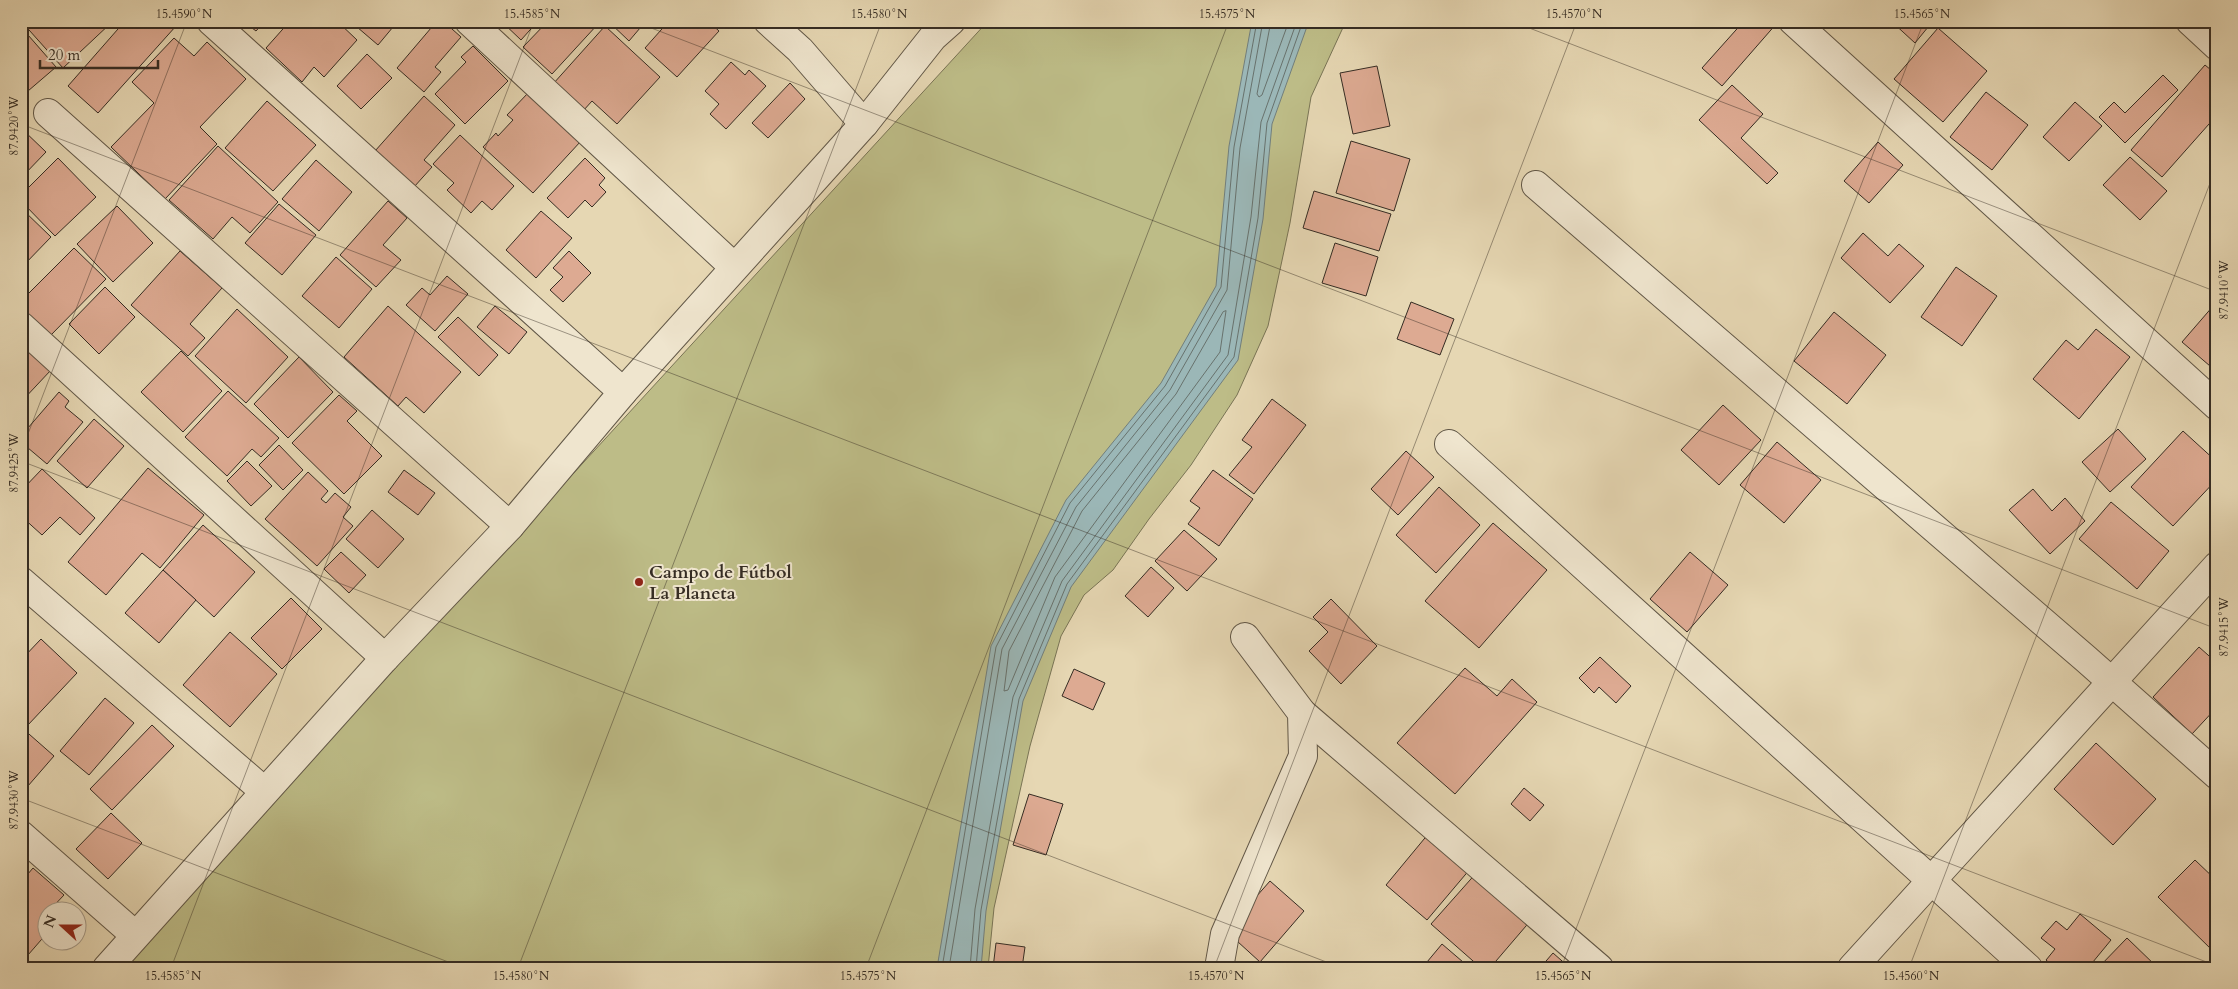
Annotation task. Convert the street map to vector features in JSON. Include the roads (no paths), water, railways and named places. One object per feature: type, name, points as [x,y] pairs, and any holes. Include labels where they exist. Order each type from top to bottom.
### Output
[{"type":"street","points":[[211,21],[622,392]]},
{"type":"street","points":[[469,21],[734,267]]},
{"type":"street","points":[[768,21],[800,50],[864,124]]},
{"type":"street","points":[[797,21],[800,50]]},
{"type":"street","points":[[107,968],[385,658],[510,526],[622,392],[864,124],[933,37],[951,21]]},
{"type":"street","points":[[1793,21],[2217,406]]},
{"type":"street","points":[[2190,21],[2217,46]]},
{"type":"street","points":[[48,114],[510,526]]},
{"type":"street","points":[[1536,185],[2113,682],[2217,775]]},
{"type":"street","points":[[21,326],[385,658]]},
{"type":"street","points":[[1449,444],[2028,968]]},
{"type":"street","points":[[1852,968],[2217,566]]},
{"type":"street","points":[[21,581],[264,791]]},
{"type":"street","points":[[1245,637],[1302,713],[1599,968]]},
{"type":"street","points":[[1219,968],[1225,934],[1303,756],[1302,713]]},
{"type":"street","points":[[21,835],[136,935]]},
{"type":"water","points":[[1252,21],[1309,21],[1272,124],[1263,219],[1238,360],[1071,587],[1023,701],[986,911],[981,968],[937,968],[991,646],[1066,500],[1161,383],[1216,286],[1229,146]]},
{"type":"place","name":"Campo de Fútbol La Planeta","points":[[639,582]]}]
